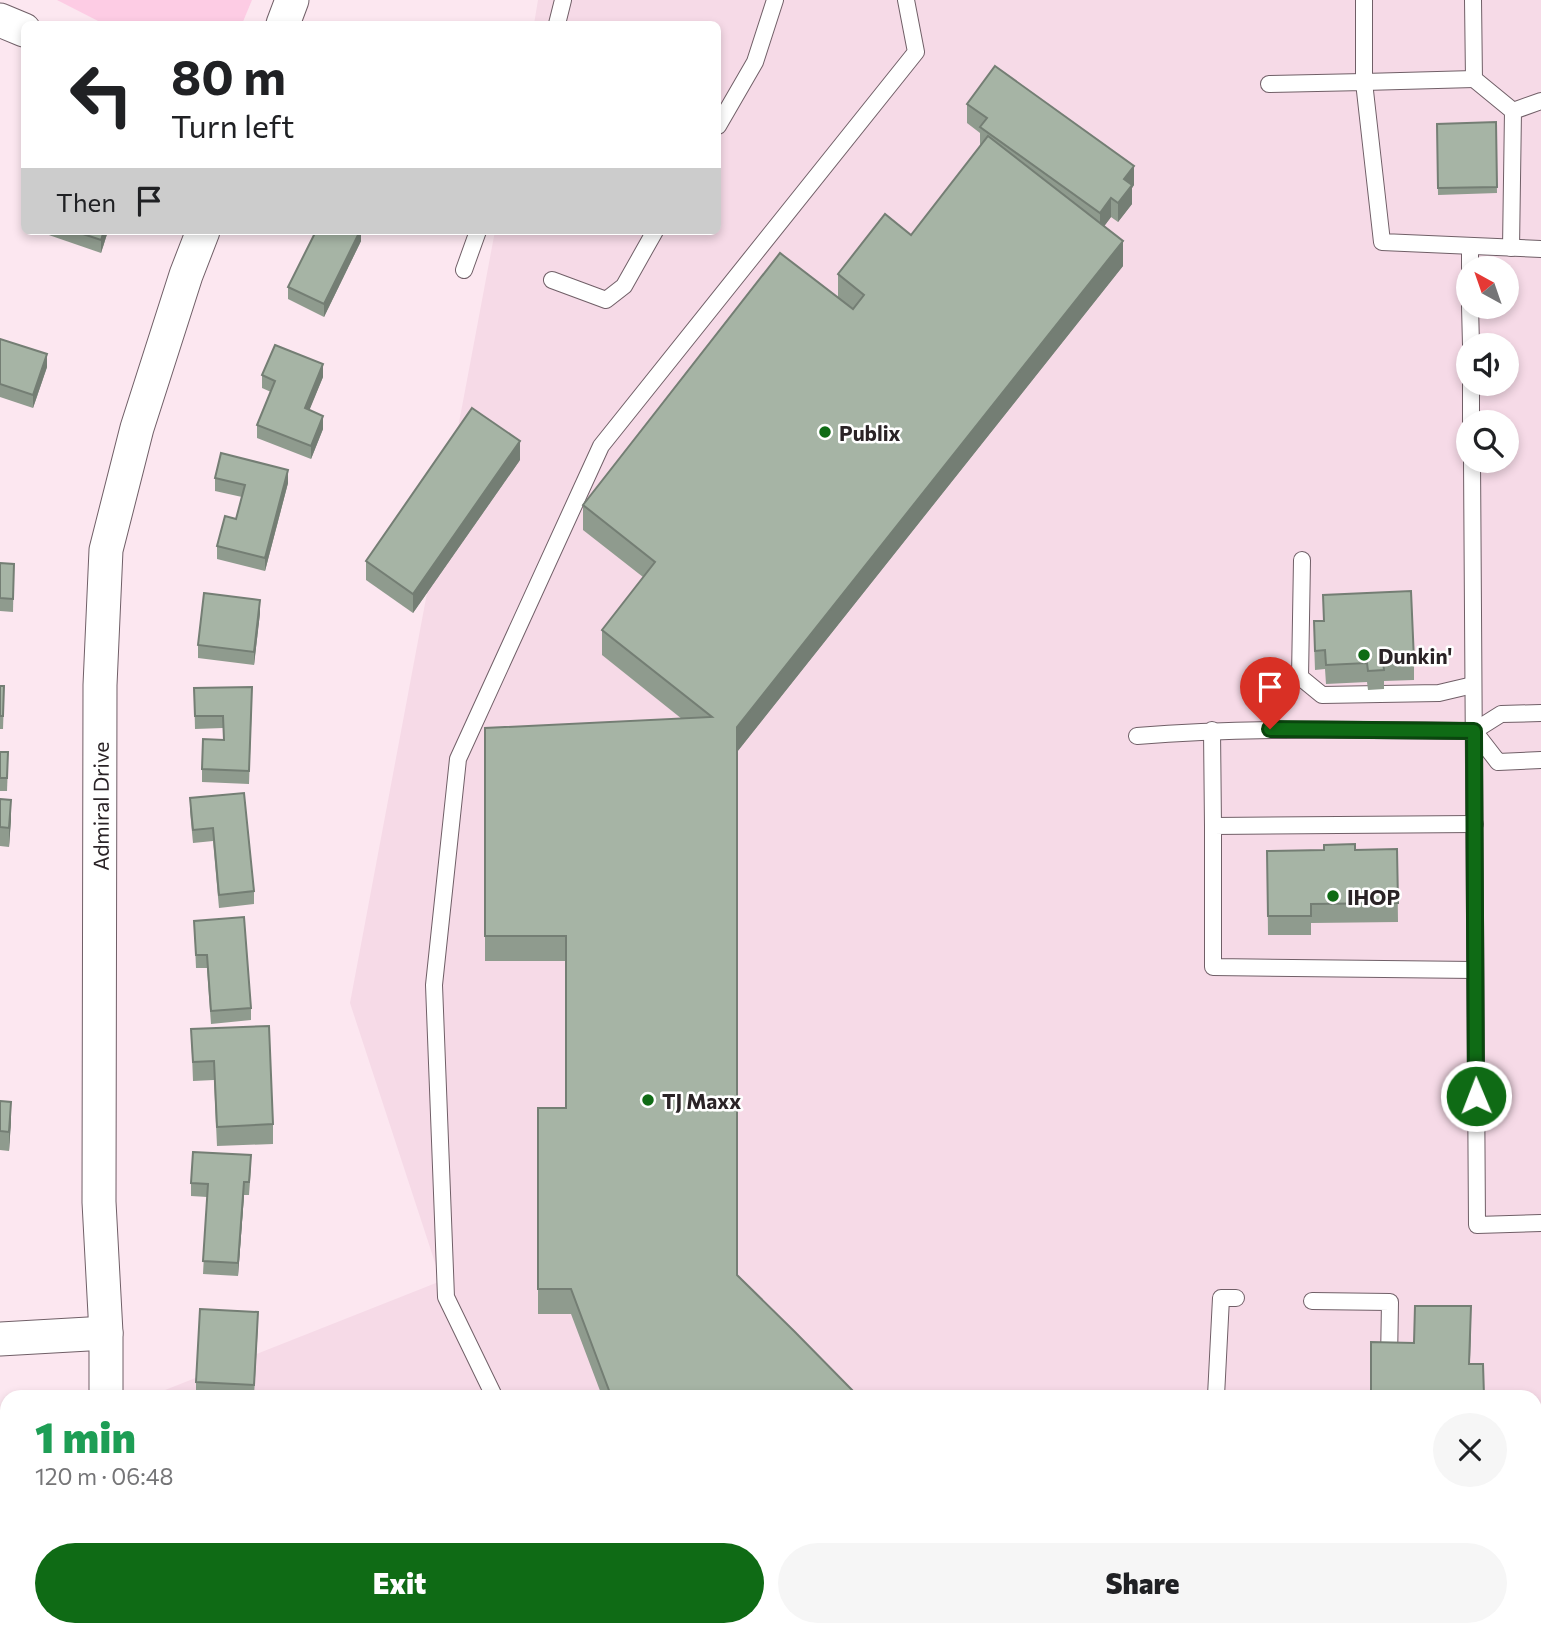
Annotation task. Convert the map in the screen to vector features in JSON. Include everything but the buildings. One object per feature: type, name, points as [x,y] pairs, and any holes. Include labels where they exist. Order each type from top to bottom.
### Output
[{"type":"street","points":[[284,21],[292,0]]},
{"type":"street","points":[[0,20],[21,29]]},
{"type":"street","name":"Admiral Drive","points":[[106,1390],[106,1333],[99,1202],[100,685],[106,550],[138,428],[186,275],[201,235]]},
{"type":"street","points":[[0,1339],[106,1333]]},
{"type":"lane","points":[[557,21],[563,0]]},
{"type":"lane","points":[[721,122],[755,62],[775,0]]},
{"type":"lane","points":[[491,1390],[446,1297],[434,985],[458,759],[601,446],[916,52],[906,0]]},
{"type":"lane","points":[[1364,0],[1364,82],[1382,242],[1541,248]]},
{"type":"lane","points":[[1473,0],[1474,79]]},
{"type":"lane","points":[[1269,84],[1474,79],[1513,111]]},
{"type":"lane","points":[[1513,111],[1541,101]]},
{"type":"lane","points":[[1511,248],[1513,111]]},
{"type":"lane","points":[[464,270],[477,235]]},
{"type":"lane","points":[[552,280],[606,300],[624,286],[653,235]]},
{"type":"lane","points":[[1470,247],[1470,256]]},
{"type":"lane","points":[[1472,473],[1477,1225],[1541,1223]]},
{"type":"lane","points":[[1302,560],[1300,677],[1322,695],[1439,693],[1473,685]]},
{"type":"lane","points":[[1138,736],[1212,730],[1474,731],[1501,713],[1541,713]]},
{"type":"lane","points":[[1212,730],[1213,967],[1475,970]]},
{"type":"lane","points":[[1474,731],[1498,762],[1541,760]]},
{"type":"lane","points":[[1213,826],[1475,824]]},
{"type":"lane","points":[[1216,1390],[1221,1298],[1236,1298]]},
{"type":"lane","points":[[1312,1301],[1390,1302],[1389,1367]]},
{"type":"shaded area","points":[[57,0],[252,0],[243,21],[98,21]]},
{"type":"shaded area","points":[[538,0],[1541,0],[1541,1390],[165,1390],[441,1281],[350,1003],[494,235],[721,235],[721,21],[534,21]]},
{"type":"place","name":"Publix","points":[[825,432]]},
{"type":"place","name":"Dunkin'","points":[[1364,655]]},
{"type":"place","name":"IHOP","points":[[1333,896]]},
{"type":"place","name":"TJ Maxx","points":[[648,1100]]},
{"type":"route","points":[[1270,729],[1474,731],[1476,1096]]}]
